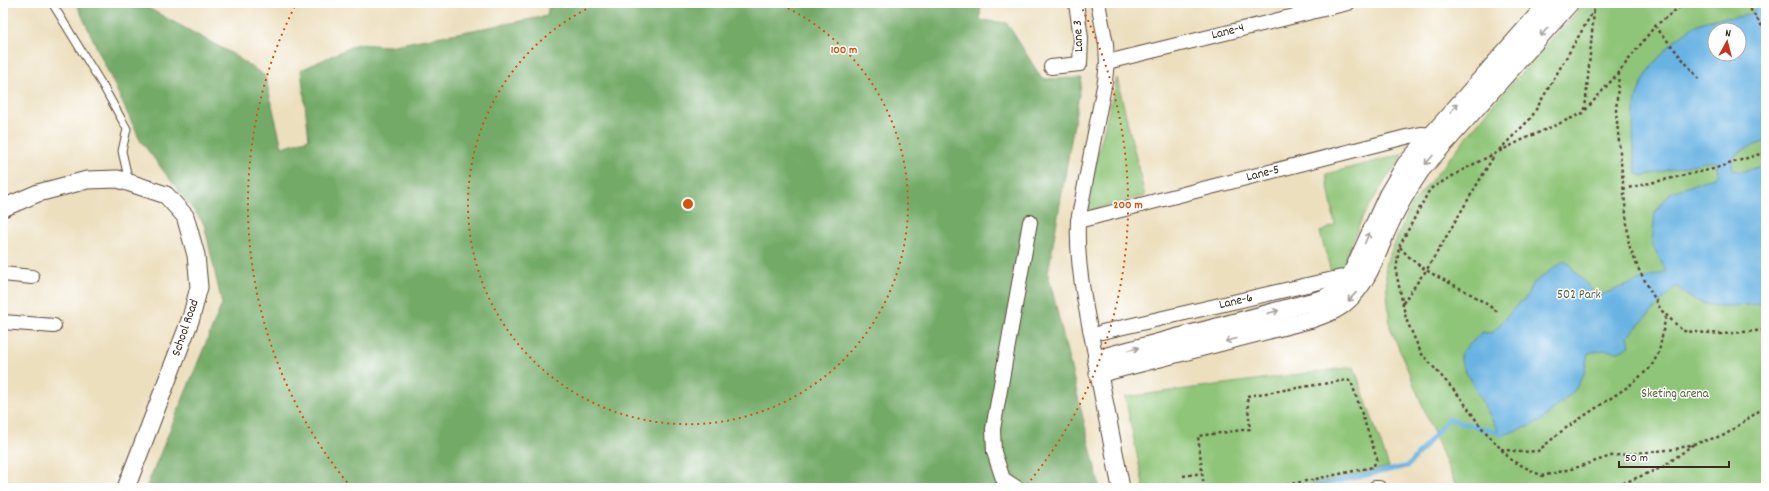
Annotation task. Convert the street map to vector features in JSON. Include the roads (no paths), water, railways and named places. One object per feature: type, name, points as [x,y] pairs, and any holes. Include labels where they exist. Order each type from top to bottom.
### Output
[{"type":"street","name":"Lane 3","points":[[1051,67],[1080,64],[1081,38],[1076,3]]},
{"type":"street","points":[[1098,3],[1107,62],[1105,81],[1078,221],[1077,240],[1079,267],[1116,485]]},
{"type":"street","name":"Lane-4","points":[[1107,62],[1348,3]]},
{"type":"street","points":[[1097,366],[1322,299],[1338,291],[1351,275],[1388,194],[1405,165],[1548,3]]},
{"type":"street","points":[[1097,366],[1312,319],[1331,312],[1344,304],[1356,293],[1369,272],[1404,196],[1421,170],[1570,3]]},
{"type":"street","name":"Lane-5","points":[[1078,221],[1398,139],[1421,134],[1450,136]]},
{"type":"street","name":"School Road","points":[[3,208],[38,193],[87,180],[118,179],[166,195],[185,216],[196,255],[199,287],[191,318],[126,488]]},
{"type":"street","points":[[1017,488],[1003,479],[994,452],[993,429],[1030,222]]},
{"type":"street","name":"Lane-6","points":[[1102,332],[1369,272]]},
{"type":"street","points":[[3,274],[32,277]]},
{"type":"street","points":[[3,322],[54,326]]},
{"type":"lane","points":[[52,3],[103,86],[127,129],[122,151],[130,182]]},
{"type":"water","points":[[1757,3],[1766,3],[1766,141],[1742,150],[1733,158],[1732,163],[1733,169],[1737,171],[1750,170],[1766,164],[1766,303],[1730,306],[1707,304],[1686,295],[1677,286],[1628,336],[1630,346],[1619,352],[1604,350],[1588,353],[1584,374],[1575,390],[1540,422],[1501,436],[1462,365],[1460,354],[1482,332],[1491,333],[1494,331],[1517,305],[1526,298],[1532,284],[1565,260],[1597,296],[1666,271],[1652,244],[1655,212],[1670,193],[1716,176],[1718,171],[1716,162],[1710,161],[1642,176],[1637,173],[1635,167],[1633,125],[1634,108],[1639,89],[1645,77],[1662,54],[1682,34],[1709,20],[1748,15],[1753,12]]},
{"type":"waterway","points":[[1307,488],[1408,466],[1448,419],[1503,434]]},
{"type":"park label","name":"502 Park","points":[[1579,295]]},
{"type":"park label","name":"Sketing arena","points":[[1675,394]]}]
